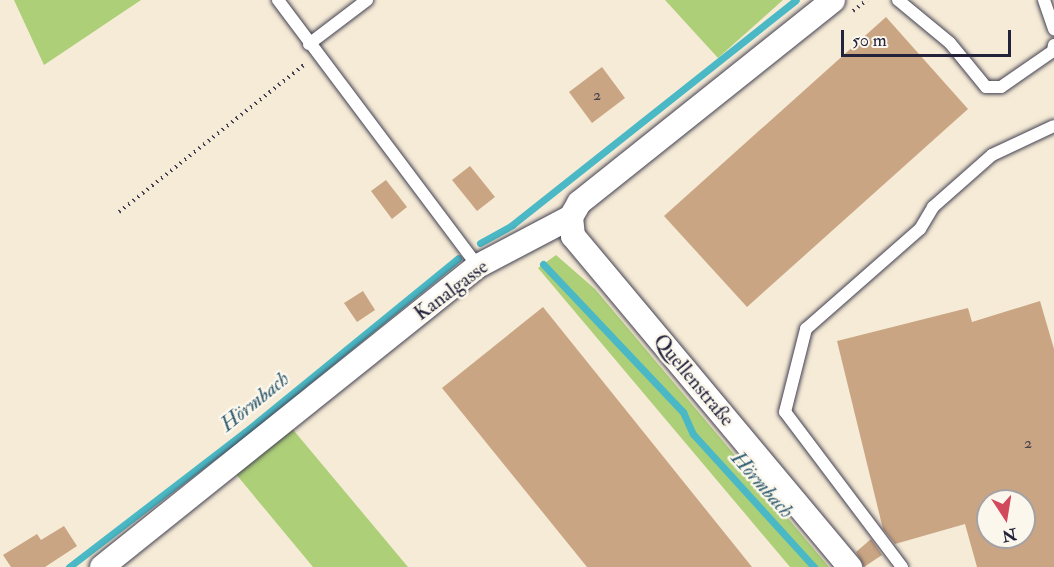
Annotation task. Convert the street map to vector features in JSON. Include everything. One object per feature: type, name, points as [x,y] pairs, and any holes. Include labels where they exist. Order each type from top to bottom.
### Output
[{"type":"street","name":"Kanalgasse","points":[[102,567],[478,266],[571,217],[579,203],[841,7]]},
{"type":"street","name":"Quellenstraße","points":[[571,217],[573,236],[850,567]]},
{"type":"lane","points":[[278,0],[478,266]]},
{"type":"lane","points":[[309,44],[367,0]]},
{"type":"lane","points":[[898,0],[950,43],[986,87],[1001,87],[1053,51],[1054,45]]},
{"type":"lane","points":[[1044,0],[1054,29]]},
{"type":"lane","points":[[902,567],[785,412],[806,329],[920,229],[933,207],[992,155],[1054,126]]},
{"type":"path","points":[[841,7],[867,0]]},
{"type":"path","points":[[119,212],[317,54]]},
{"type":"green space","points":[[14,0],[141,0],[44,65]]},
{"type":"green space","points":[[665,0],[783,0],[718,58]]},
{"type":"green space","points":[[556,255],[595,289],[829,567],[790,567],[538,268]]},
{"type":"green space","points":[[290,426],[408,567],[313,567],[235,473]]},
{"type":"building","points":[[886,17],[968,109],[747,307],[664,216]]},
{"type":"building","points":[[602,67],[625,98],[592,123],[569,92]]},
{"type":"building","points":[[470,166],[495,197],[477,211],[452,180]]},
{"type":"building","points":[[386,180],[407,207],[392,219],[371,191]]},
{"type":"building","points":[[363,291],[375,310],[357,322],[344,303]]},
{"type":"building","points":[[1040,301],[1054,349],[1054,567],[977,567],[965,524],[895,544],[883,529],[837,341],[968,308],[972,322]]},
{"type":"building","points":[[543,307],[752,567],[587,567],[442,388]]},
{"type":"building","points":[[64,526],[77,546],[45,567],[11,567],[3,555],[37,534],[41,540]]},
{"type":"building","points":[[871,539],[882,555],[864,567],[856,552]]},
{"type":"waterway","name":"Hörmbach","points":[[480,243],[512,225],[796,0]]},
{"type":"waterway","name":"Hörmbach","points":[[69,567],[245,432],[458,258]]},
{"type":"waterway","name":"Hörmbach","points":[[543,264],[683,412],[693,434],[814,567]]}]
